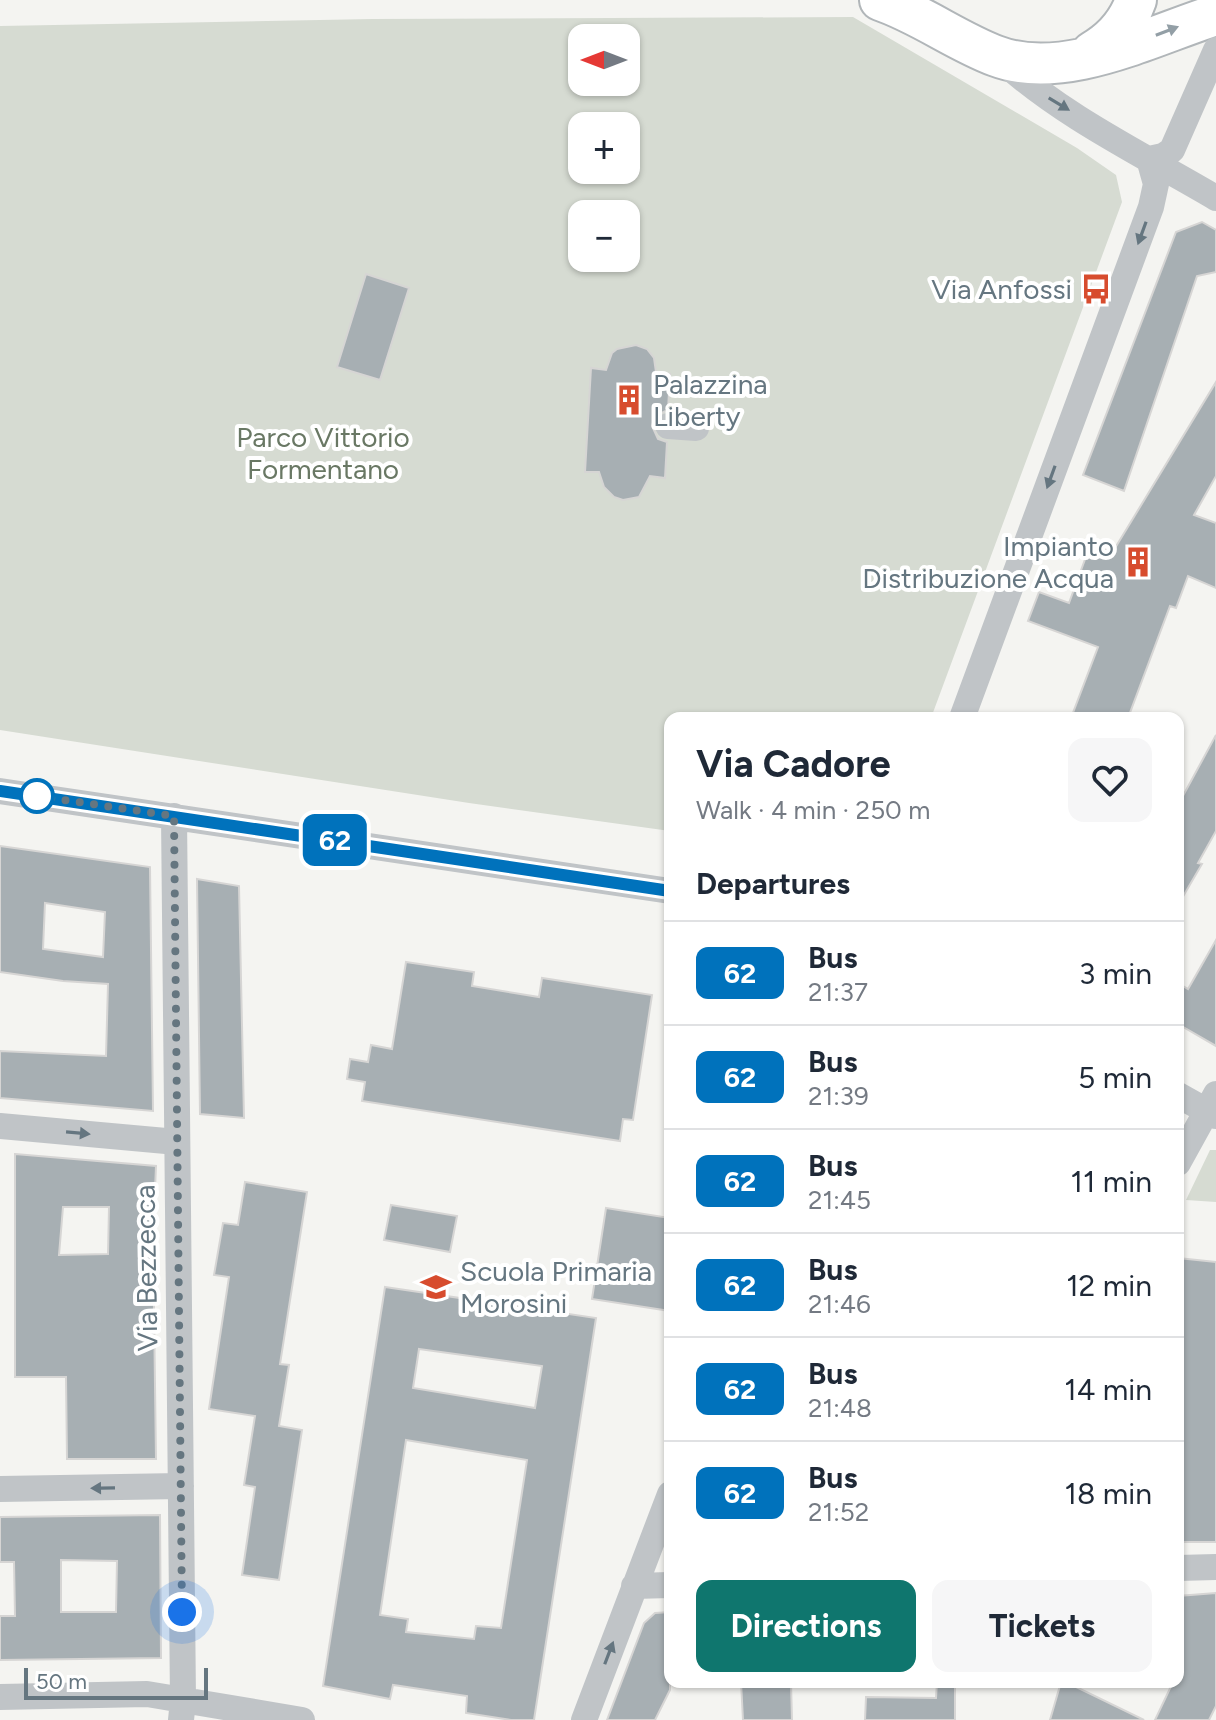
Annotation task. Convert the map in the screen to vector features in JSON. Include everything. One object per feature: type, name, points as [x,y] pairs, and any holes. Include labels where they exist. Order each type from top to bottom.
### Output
[{"type":"main road","points":[[1066,61],[1087,55],[1105,45],[1123,26],[1136,0]]},
{"type":"main road","points":[[905,7],[997,57],[1035,63],[1106,53],[1216,15]]},
{"type":"street","points":[[1149,159],[1172,150],[1216,50]]},
{"type":"street","points":[[997,57],[1051,100],[1216,198]]},
{"type":"street","points":[[964,712],[1151,207],[1156,184],[1149,159]]},
{"type":"street","points":[[668,426],[696,428]]},
{"type":"street","points":[[0,791],[664,890]]},
{"type":"street","name":"Via Bezzecca","points":[[174,816],[182,1710]]},
{"type":"street","points":[[1184,1097],[1213,1107],[1184,1153]]},
{"type":"street","points":[[0,1126],[177,1142]]},
{"type":"street","points":[[0,1489],[181,1486]]},
{"type":"street","points":[[584,1720],[664,1509]]},
{"type":"street","points":[[1184,1568],[1216,1567]]},
{"type":"street","points":[[634,1586],[664,1585]]},
{"type":"street","points":[[0,1697],[147,1694],[182,1710],[302,1720]]},
{"type":"green space","name":"Parco Vittorio Formentano","points":[[853,17],[1077,148],[1116,175],[1122,202],[933,712],[664,712],[664,830],[0,730],[0,26],[372,19]]},
{"type":"green space","points":[[1210,1150],[1216,1150],[1216,1202],[1186,1200]]},
{"type":"building","points":[[1202,222],[1216,230],[1216,272],[1197,276],[1124,491],[1083,475],[1176,232]]},
{"type":"building","points":[[366,274],[409,288],[380,380],[337,367]]},
{"type":"building","name":"Palazzina Liberty","points":[[636,345],[647,349],[654,358],[656,372],[670,374],[668,410],[655,416],[652,426],[658,439],[667,442],[665,478],[650,476],[639,497],[623,500],[614,497],[604,487],[599,472],[585,472],[591,368],[606,370],[612,353]]},
{"type":"building","points":[[1216,382],[1216,476],[1194,515],[1216,523],[1216,588],[1188,576],[1176,608],[1170,606],[1130,712],[1073,712],[1098,647],[1028,621],[1039,592],[1069,603],[1091,543],[1112,553]]},
{"type":"building","points":[[1216,735],[1216,831],[1184,895],[1184,794]]},
{"type":"building","points":[[0,846],[150,867],[153,1111],[0,1098],[0,1051],[106,1056],[108,984],[0,972]],"holes":[[[45,903],[105,912],[103,957],[43,949]]]},
{"type":"building","points":[[197,879],[239,886],[244,1118],[200,1114]]},
{"type":"building","points":[[1216,940],[1216,1046],[1184,1027],[1184,987],[1188,989]]},
{"type":"building","points":[[406,962],[474,972],[472,986],[539,997],[542,978],[652,995],[633,1120],[623,1119],[620,1141],[362,1101],[365,1082],[347,1079],[350,1059],[368,1062],[371,1045],[392,1049]]},
{"type":"building","points":[[15,1154],[156,1166],[153,1236],[156,1459],[67,1459],[66,1377],[15,1377]],"holes":[[[63,1207],[109,1207],[108,1254],[59,1255]]]},
{"type":"building","points":[[245,1182],[307,1192],[280,1364],[289,1365],[279,1426],[302,1430],[279,1580],[242,1575],[255,1487],[244,1485],[255,1416],[209,1409],[229,1277],[214,1275],[223,1223],[238,1225]]},
{"type":"building","points":[[391,1205],[457,1216],[450,1252],[384,1240]]},
{"type":"building","points":[[606,1208],[664,1217],[664,1310],[592,1299]]},
{"type":"building","points":[[1184,1259],[1216,1262],[1216,1542],[1184,1542]]},
{"type":"building","points":[[385,1287],[596,1318],[534,1720],[466,1713],[467,1696],[393,1685],[390,1699],[323,1686]],"holes":[[[419,1349],[542,1366],[535,1408],[413,1388]],[[406,1440],[527,1460],[501,1628],[476,1626],[474,1639],[406,1632],[408,1619],[380,1615]]]},
{"type":"building","points":[[160,1515],[161,1658],[0,1660],[0,1616],[15,1616],[14,1562],[0,1562],[0,1517]],"holes":[[[61,1560],[117,1561],[116,1612],[61,1612]]]},
{"type":"building","points":[[1216,1593],[1216,1706],[1209,1720],[1155,1720],[1170,1688],[1184,1688],[1184,1596]]},
{"type":"building","points":[[664,1612],[664,1688],[670,1690],[655,1720],[607,1720],[644,1623],[655,1613]]},
{"type":"building","points":[[741,1688],[791,1688],[792,1720],[743,1720]]},
{"type":"building","points":[[937,1688],[955,1688],[955,1720],[865,1720],[866,1697],[936,1698]]},
{"type":"building","points":[[1059,1688],[1078,1688],[1144,1720],[1050,1720]]},
{"type":"bus line","name":"62","points":[[0,791],[664,890]]},
{"type":"place","name":"Via Anfossi","points":[[1096,289]]},
{"type":"place","name":"Palazzina Liberty","points":[[629,400]]},
{"type":"place","name":"Impianto Distribuzione Acqua","points":[[1138,562]]},
{"type":"place","name":"Scuola Primaria Morosini","points":[[436,1287]]},
{"type":"route","points":[[37,796],[174,816],[182,1612]]}]
